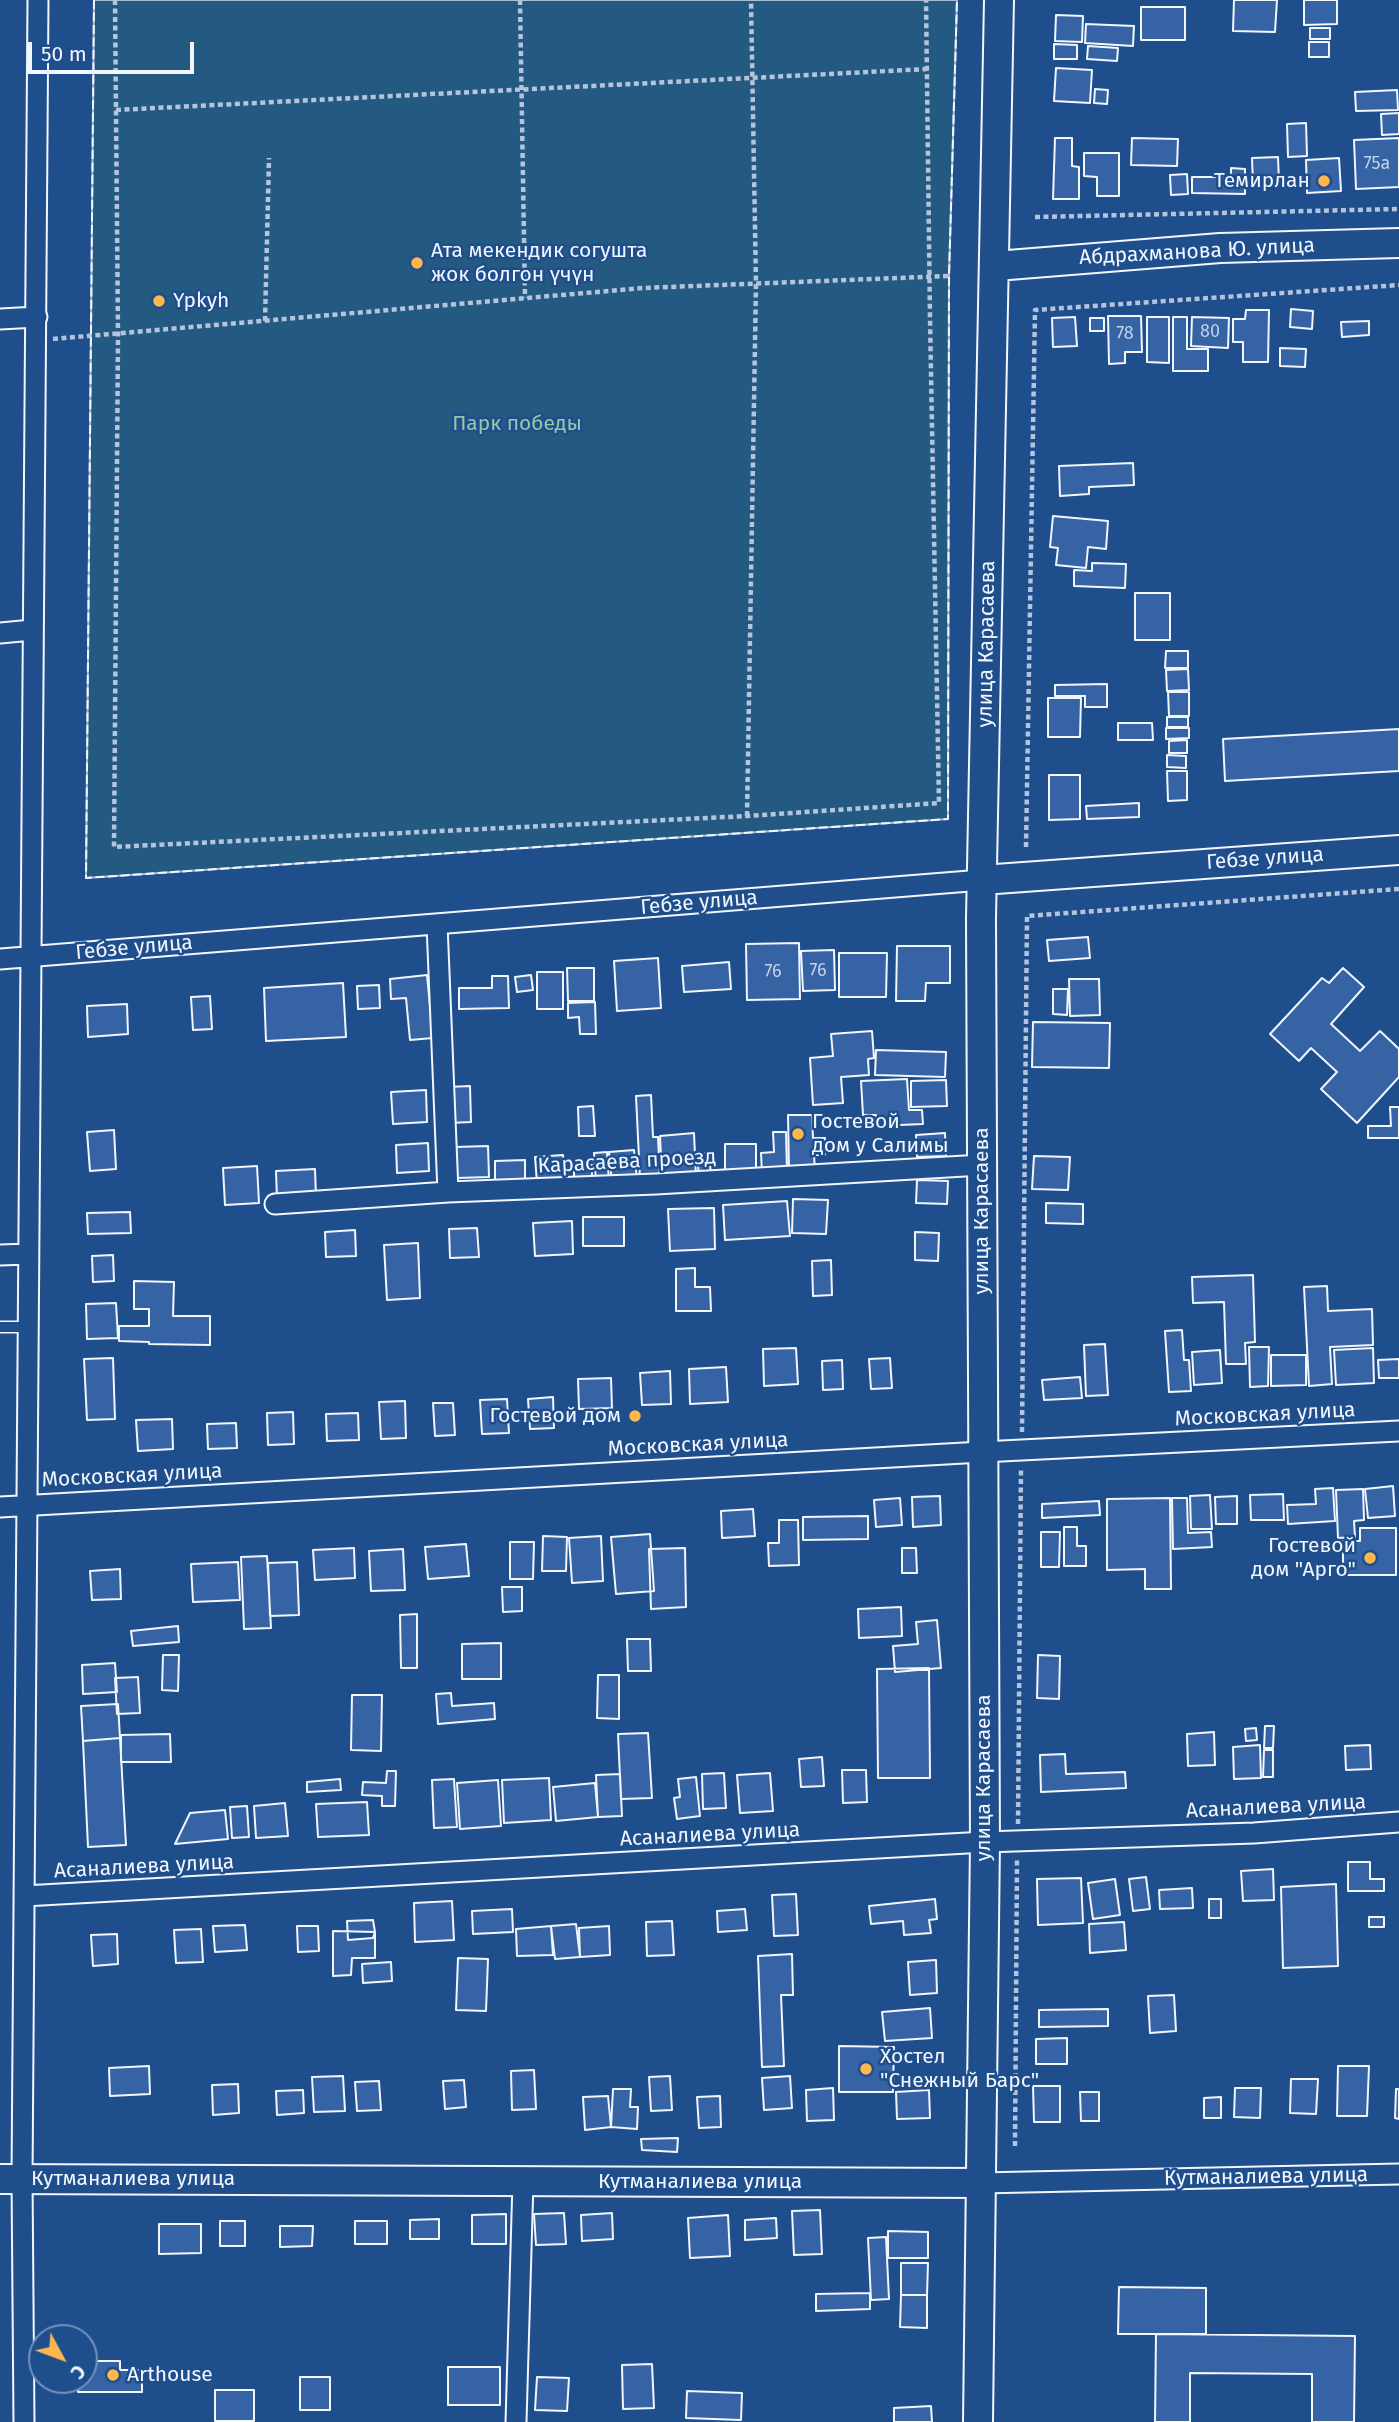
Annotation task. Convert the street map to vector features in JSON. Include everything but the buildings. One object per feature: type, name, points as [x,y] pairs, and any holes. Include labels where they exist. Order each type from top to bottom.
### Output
[{"type":"main road","name":"улица Карасаева","points":[[978,2422],[985,1842],[982,880],[996,265],[999,0]]},
{"type":"main road","name":"Абдрахманова Ю. улица","points":[[996,265],[1220,248],[1399,243]]},
{"type":"main road","name":"Гебзе улица","points":[[982,880],[1399,850]]},
{"type":"main road","name":"Кутманалиева улица","points":[[11,2179],[980,2183]]},
{"type":"street","points":[[24,2422],[11,2179],[24,1896],[38,0]]},
{"type":"street","points":[[0,319],[37,317]]},
{"type":"street","points":[[0,632],[32,630]]},
{"type":"street","name":"Гебзе улица","points":[[0,958],[982,880]]},
{"type":"street","points":[[437,924],[447,1192]]},
{"type":"street","name":"Карасаева проезд","points":[[275,1204],[447,1192],[656,1184],[982,1165]]},
{"type":"street","points":[[0,1255],[28,1254]]},
{"type":"street","name":"Московская улица","points":[[0,1507],[1399,1431]]},
{"type":"street","name":"Асаналиева улица","points":[[24,1896],[985,1842],[1254,1833],[1399,1822]]},
{"type":"street","name":"Кутманалиева улица","points":[[980,2183],[1399,2174]]},
{"type":"street","points":[[516,2422],[523,2180]]},
{"type":"lane","points":[[0,1328],[28,1326]]},
{"type":"path","points":[[115,0],[118,334],[114,847],[747,816],[939,803],[926,0]]},
{"type":"path","points":[[520,0],[525,298]]},
{"type":"path","points":[[747,816],[756,284],[751,0]]},
{"type":"path","points":[[116,110],[927,69]]},
{"type":"path","points":[[265,321],[269,158]]},
{"type":"path","points":[[1035,217],[1399,209]]},
{"type":"path","points":[[37,341],[643,288],[949,276]]},
{"type":"path","points":[[1026,847],[1035,310],[1399,285]]},
{"type":"path","points":[[1015,2146],[1027,916],[1399,889]]},
{"type":"green space","name":"Парк победы","points":[[94,0],[957,0],[949,276],[948,819],[86,878]]},
{"type":"fence","points":[[94,0],[86,878],[948,819],[949,276],[957,0]]},
{"type":"place","name":"Темирлан","points":[[1324,181]]},
{"type":"place","name":"Ата мекендик согушта жок болгон үчүн","points":[[417,263]]},
{"type":"place","name":"Ypkyh","points":[[159,301]]},
{"type":"place","name":"Гостевой дом у Салимы","points":[[798,1134]]},
{"type":"place","name":"Гостевой дом","points":[[635,1416]]},
{"type":"place","name":"Гостевой дом \"Арго\"","points":[[1370,1558]]},
{"type":"place","name":"Хостел \"Снежный Барс\"","points":[[866,2069]]},
{"type":"place","name":"Arthouse","points":[[113,2375]]}]
